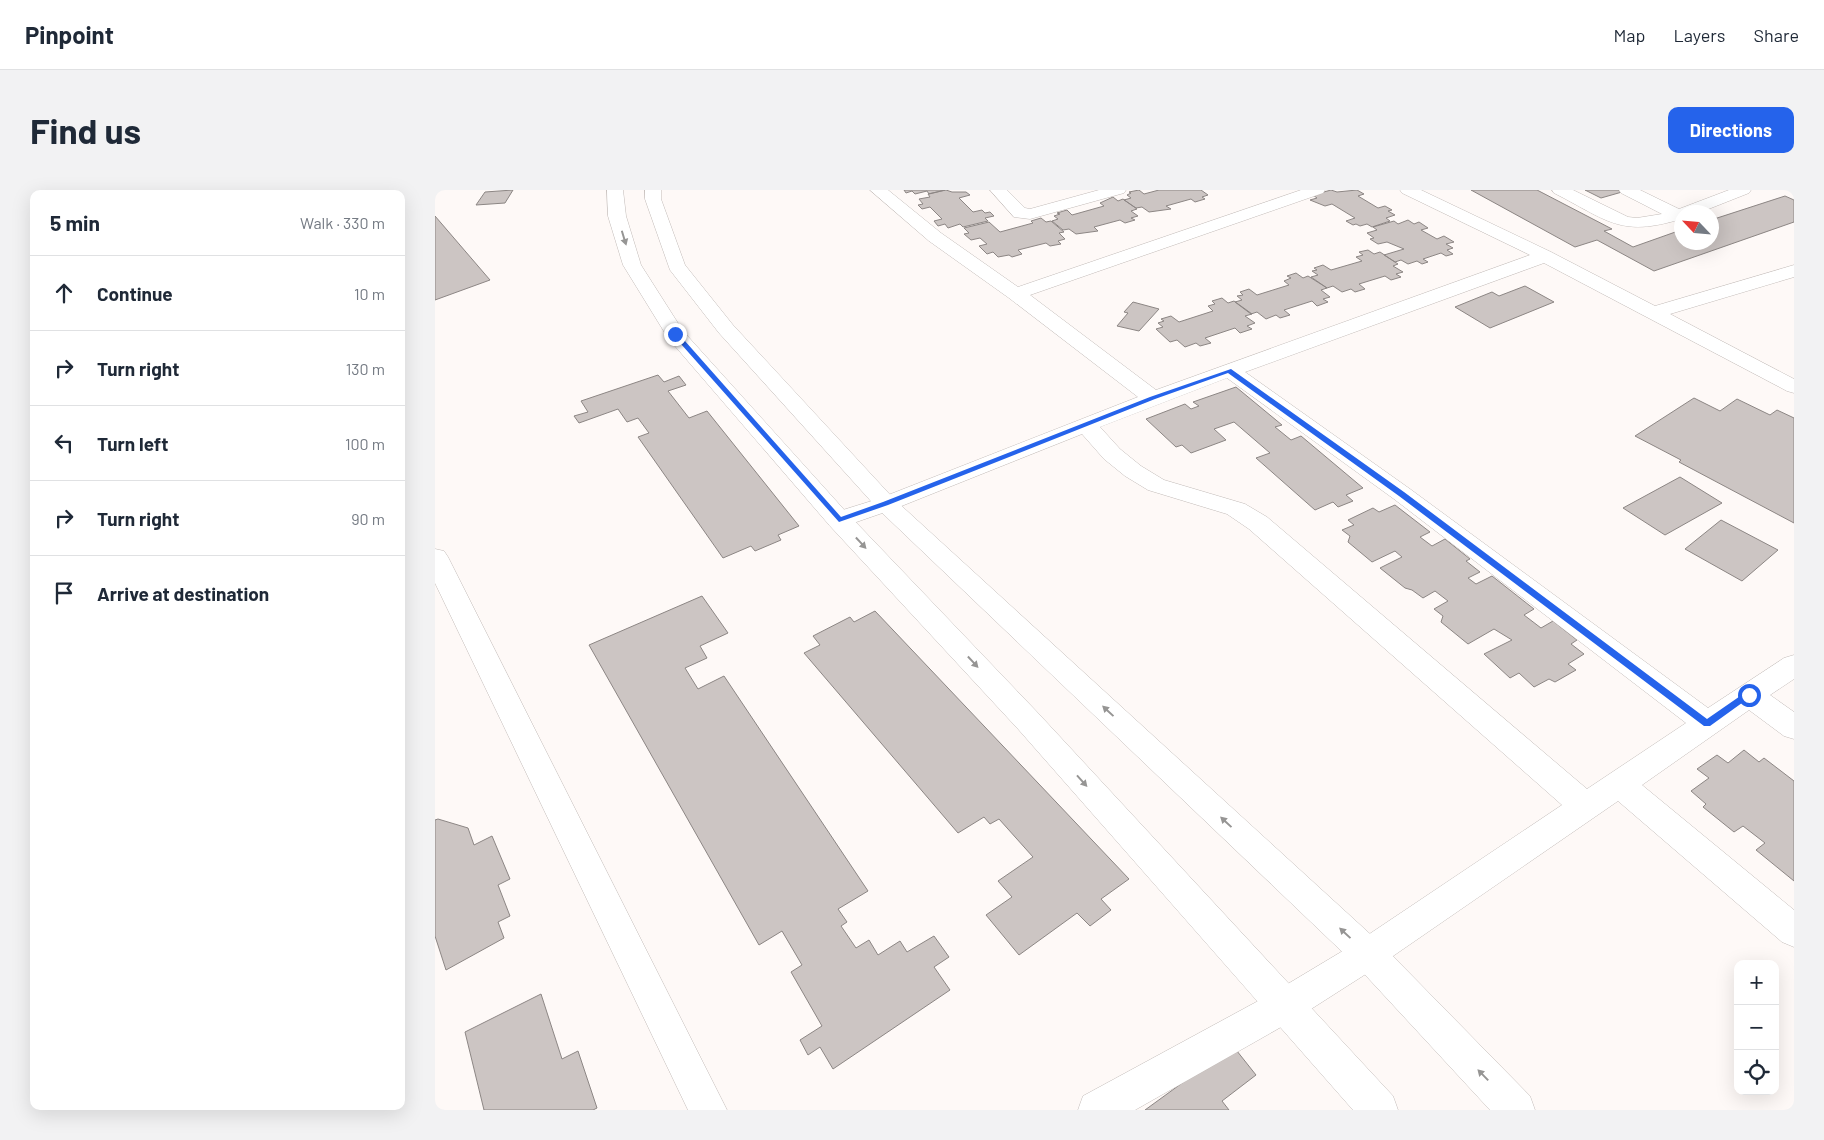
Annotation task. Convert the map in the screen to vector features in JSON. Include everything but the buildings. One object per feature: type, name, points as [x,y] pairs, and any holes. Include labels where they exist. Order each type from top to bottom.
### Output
[{"type":"street","points":[[615,190],[617,216],[632,265],[675,334],[839,520],[1028,721],[1379,1110]]},
{"type":"street","points":[[653,190],[653,199],[676,266],[726,329],[886,504],[1368,954],[1516,1110]]},
{"type":"street","points":[[878,190],[935,237],[1016,294],[1153,398]]},
{"type":"street","points":[[998,190],[1020,213],[1024,214],[1035,213],[1075,195],[1119,190]]},
{"type":"street","points":[[1016,294],[1317,190]]},
{"type":"street","points":[[1408,190],[1545,256],[1794,387]]},
{"type":"street","points":[[1560,190],[1625,221],[1653,222],[1674,215]]},
{"type":"street","points":[[1627,190],[1674,213]]},
{"type":"street","points":[[1699,205],[1732,192]]},
{"type":"street","points":[[839,520],[886,504],[1153,398],[1545,256]]},
{"type":"street","points":[[1654,313],[1794,270]]},
{"type":"street","points":[[1229,370],[1402,494],[1707,723]]},
{"type":"street","points":[[1085,424],[1133,472],[1156,485],[1236,509],[1258,522],[1585,806]]},
{"type":"street","points":[[435,557],[709,1110]]},
{"type":"street","points":[[1097,1110],[1284,1006],[1368,954],[1794,665]]},
{"type":"street","points":[[1749,695],[1794,728]]},
{"type":"street","points":[[1618,783],[1794,931]]},
{"type":"route","points":[[675,334],[839,520],[886,504],[1153,398],[1229,370],[1402,494],[1707,723],[1749,695]]}]
